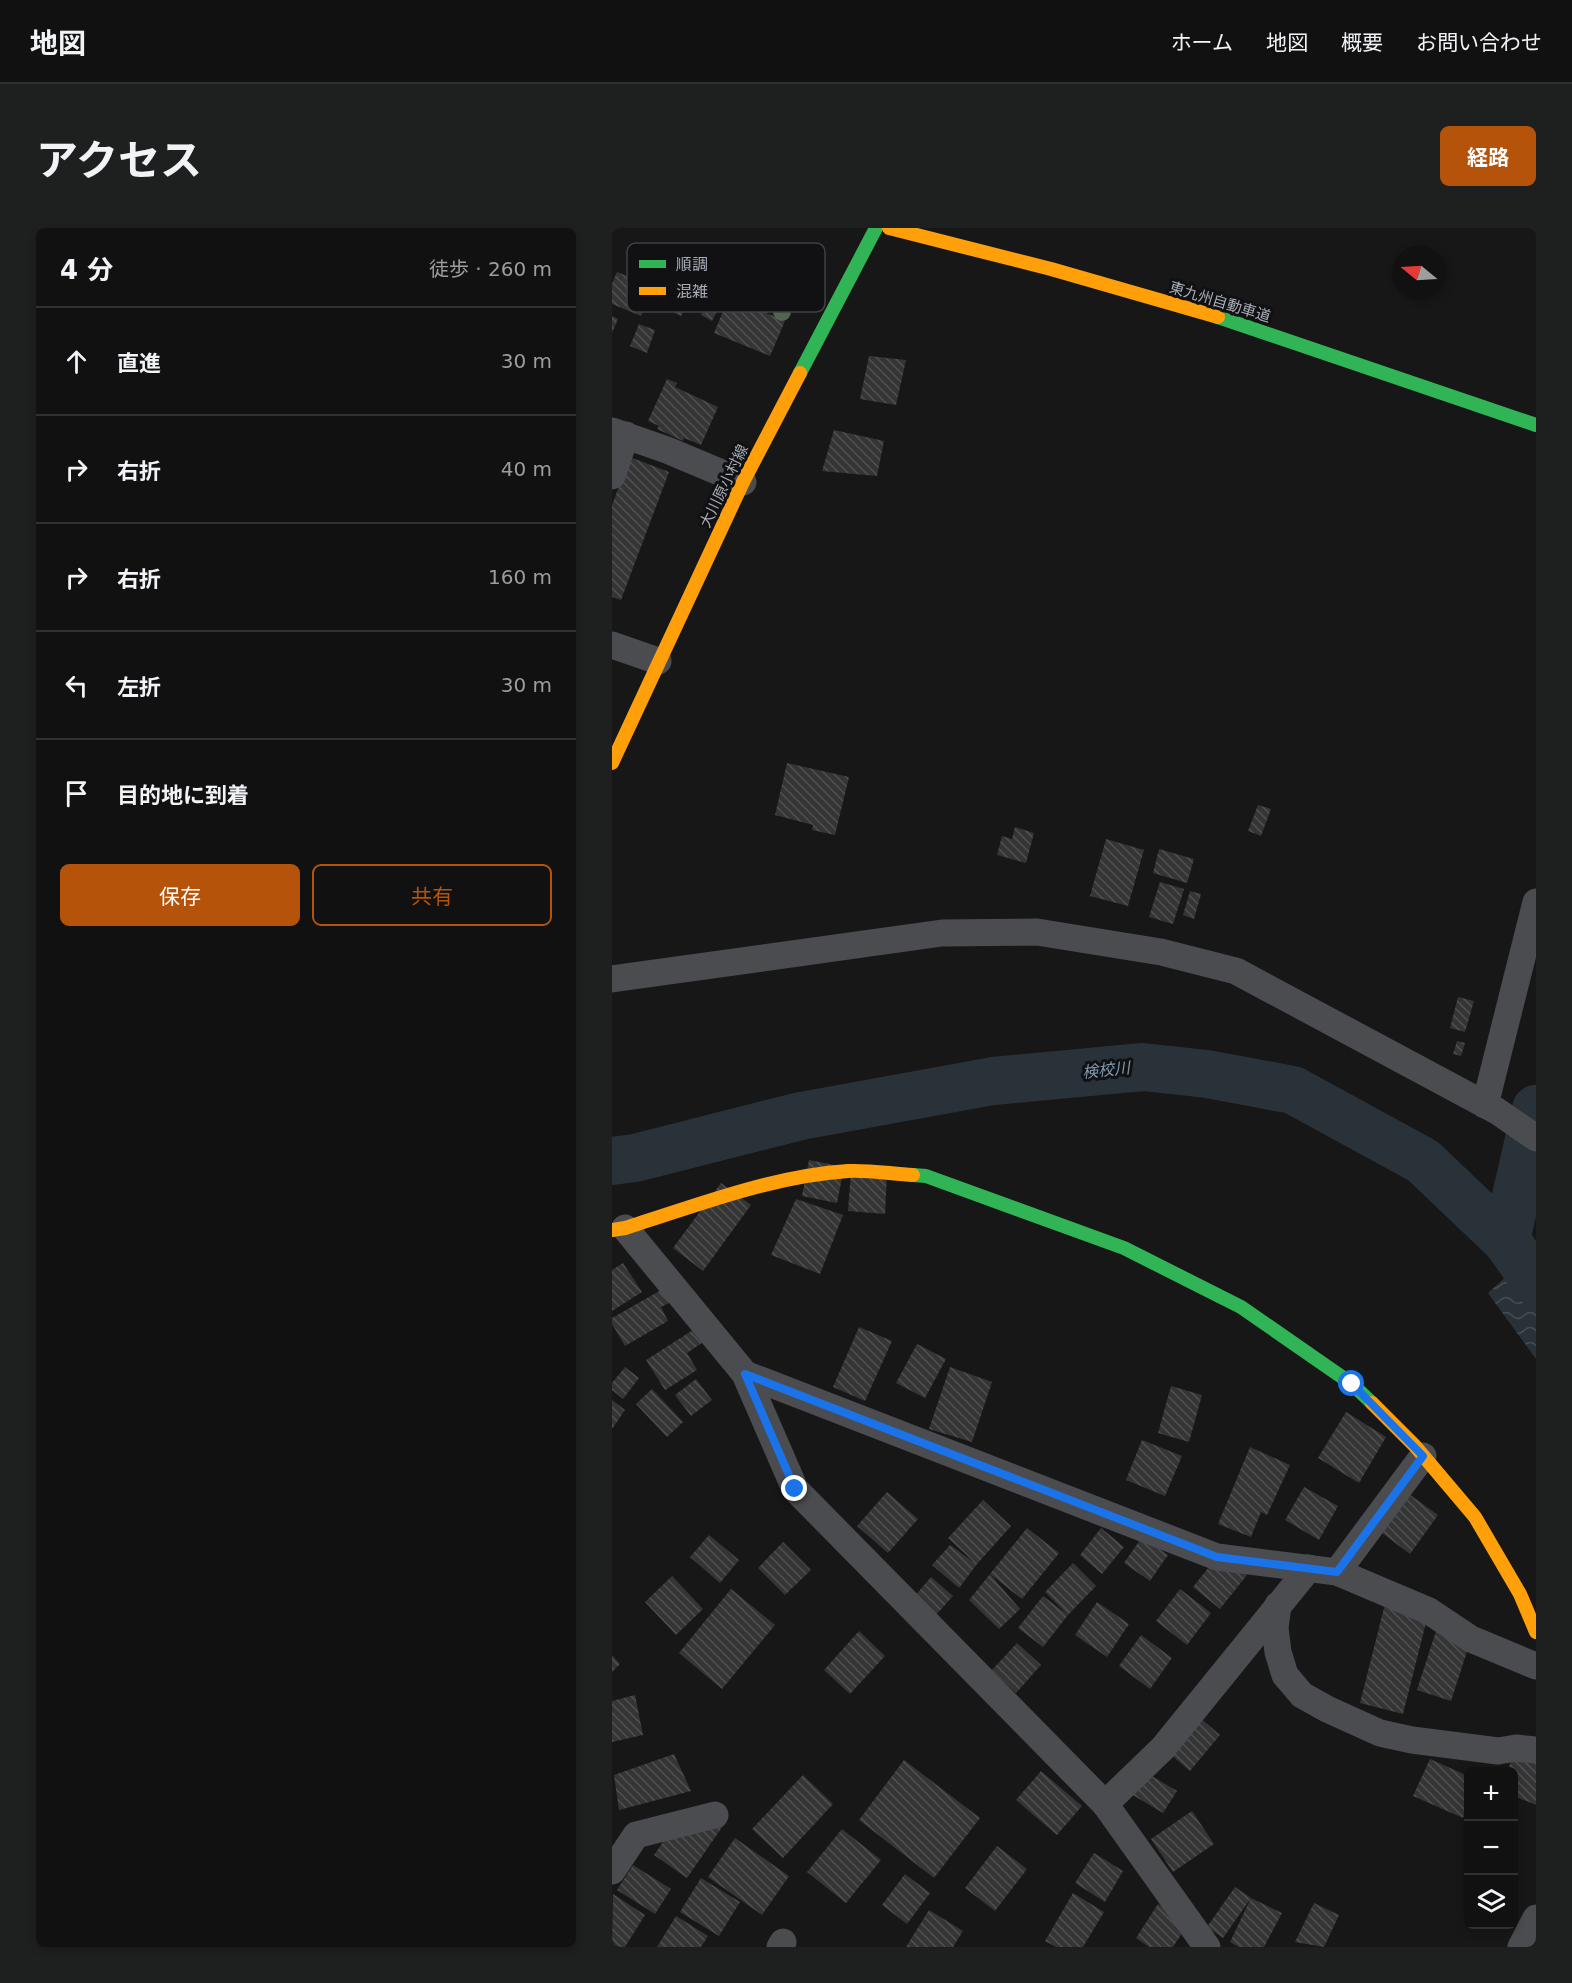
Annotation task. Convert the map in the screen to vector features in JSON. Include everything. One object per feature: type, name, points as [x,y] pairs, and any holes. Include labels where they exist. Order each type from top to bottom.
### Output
[{"type":"main road","name":"大川原小村線","points":[[612,763],[743,482],[876,228]]},
{"type":"main road","name":"東九州自動車道","points":[[889,228],[1051,269],[1248,326],[1536,425]]},
{"type":"main road","points":[[619,1229],[752,1188],[811,1174],[851,1171],[926,1176],[1124,1248],[1240,1307],[1352,1384],[1423,1456],[1475,1517],[1520,1594],[1536,1632]]},
{"type":"street","points":[[612,476],[619,433],[667,450],[743,482]]},
{"type":"street","points":[[612,645],[658,661]]},
{"type":"street","points":[[1491,1108],[1536,902]]},
{"type":"street","points":[[612,979],[942,933],[1036,932],[1161,952],[1236,971],[1491,1108],[1536,1138]]},
{"type":"street","points":[[619,1229],[745,1374],[795,1489],[1105,1804],[1208,1947]]},
{"type":"street","points":[[745,1374],[1217,1557],[1337,1572],[1429,1611],[1471,1639],[1536,1666]]},
{"type":"street","points":[[1337,1572],[1423,1456]]},
{"type":"street","points":[[1105,1804],[1163,1748],[1310,1568]]},
{"type":"street","points":[[1278,1605],[1275,1628],[1278,1653],[1285,1675],[1302,1695],[1380,1733],[1412,1740],[1498,1751],[1516,1748],[1536,1750]]},
{"type":"street","points":[[612,1871],[636,1835],[715,1815]]},
{"type":"street","points":[[1521,1947],[1536,1918]]},
{"type":"water","points":[[1536,1249],[1536,1359],[1488,1293]]},
{"type":"building","points":[[617,272],[627,276],[627,310],[612,304],[612,284]]},
{"type":"building","points":[[631,312],[643,312],[641,316]]},
{"type":"building","points":[[702,312],[716,312],[712,321],[701,315]]},
{"type":"building","points":[[723,312],[764,312],[785,321],[770,356],[714,333]]},
{"type":"building","points":[[612,316],[618,319],[612,333]]},
{"type":"building","points":[[639,324],[655,330],[647,353],[630,346]]},
{"type":"building","points":[[869,356],[906,360],[896,405],[860,399]]},
{"type":"building","points":[[667,379],[677,383],[675,387],[718,407],[701,445],[684,438],[683,441],[657,429],[659,426],[648,421]]},
{"type":"building","points":[[834,430],[884,441],[877,476],[822,471]]},
{"type":"building","points":[[630,457],[669,472],[621,600],[612,597],[612,505]]},
{"type":"building","points":[[787,763],[849,777],[835,835],[812,830],[813,825],[775,815]]},
{"type":"building","points":[[1258,805],[1271,809],[1261,836],[1248,831]]},
{"type":"building","points":[[1015,827],[1034,833],[1026,863],[997,855],[1002,836],[1012,839]]},
{"type":"building","points":[[1106,839],[1144,850],[1128,906],[1090,896]]},
{"type":"building","points":[[1159,849],[1194,859],[1187,883],[1153,873]]},
{"type":"building","points":[[1160,882],[1184,889],[1173,924],[1149,917]]},
{"type":"building","points":[[1190,891],[1201,894],[1194,919],[1183,915]]},
{"type":"building","points":[[1458,997],[1474,1001],[1465,1032],[1450,1028]]},
{"type":"building","points":[[1457,1041],[1465,1043],[1461,1056],[1453,1054]]},
{"type":"building","points":[[809,1160],[844,1167],[837,1203],[802,1196]]},
{"type":"building","points":[[851,1171],[887,1173],[885,1214],[848,1211]]},
{"type":"building","points":[[721,1183],[751,1205],[703,1271],[673,1248]]},
{"type":"building","points":[[796,1199],[843,1215],[820,1274],[771,1255]]},
{"type":"building","points":[[623,1263],[642,1292],[612,1311],[612,1270]]},
{"type":"building","points":[[663,1289],[671,1302],[661,1307],[668,1321],[625,1346],[612,1324],[612,1318]]},
{"type":"building","points":[[859,1327],[892,1341],[865,1401],[833,1387]]},
{"type":"building","points":[[693,1330],[702,1343],[687,1353],[697,1370],[665,1390],[646,1360]]},
{"type":"building","points":[[917,1344],[946,1359],[925,1398],[896,1383]]},
{"type":"building","points":[[625,1367],[639,1378],[623,1399],[612,1390],[612,1383]]},
{"type":"building","points":[[950,1367],[992,1382],[972,1442],[929,1429]]},
{"type":"building","points":[[696,1379],[712,1400],[691,1416],[675,1395]]},
{"type":"building","points":[[1171,1386],[1202,1395],[1189,1442],[1158,1433]]},
{"type":"building","points":[[652,1389],[683,1422],[667,1437],[636,1404]]},
{"type":"building","points":[[612,1400],[625,1410],[612,1429]]},
{"type":"building","points":[[1346,1412],[1386,1437],[1359,1483],[1318,1458]]},
{"type":"building","points":[[1142,1440],[1182,1456],[1165,1496],[1126,1480]]},
{"type":"building","points":[[1250,1447],[1290,1465],[1267,1515],[1261,1512],[1251,1537],[1218,1524]]},
{"type":"building","points":[[1304,1487],[1338,1506],[1319,1540],[1285,1520]]},
{"type":"building","points":[[887,1492],[918,1519],[888,1553],[857,1526]]},
{"type":"building","points":[[1409,1494],[1438,1515],[1410,1554],[1382,1533]]},
{"type":"building","points":[[983,1500],[1011,1526],[959,1588],[932,1565],[950,1545],[975,1563],[948,1538]]},
{"type":"building","points":[[1027,1528],[1059,1553],[1022,1599],[990,1574]]},
{"type":"building","points":[[1101,1528],[1124,1547],[1102,1574],[1080,1555]]},
{"type":"building","points":[[709,1535],[739,1560],[720,1583],[690,1557]]},
{"type":"building","points":[[1142,1537],[1168,1555],[1150,1581],[1124,1563]]},
{"type":"building","points":[[783,1542],[811,1570],[785,1595],[758,1568]]},
{"type":"building","points":[[1217,1557],[1247,1575],[1220,1609],[1193,1587]]},
{"type":"building","points":[[1073,1563],[1096,1586],[1068,1615],[1045,1592]]},
{"type":"building","points":[[990,1574],[1020,1609],[999,1629],[969,1600]]},
{"type":"building","points":[[672,1576],[703,1609],[676,1635],[645,1602]]},
{"type":"building","points":[[931,1577],[953,1596],[935,1616],[914,1597]]},
{"type":"building","points":[[731,1589],[775,1625],[722,1689],[679,1653]]},
{"type":"building","points":[[1180,1589],[1211,1613],[1187,1645],[1156,1621]]},
{"type":"building","points":[[1043,1596],[1068,1615],[1043,1647],[1018,1628]]},
{"type":"building","points":[[1386,1600],[1429,1611],[1403,1714],[1360,1703]]},
{"type":"building","points":[[1097,1602],[1129,1624],[1107,1657],[1075,1635]]},
{"type":"building","points":[[1437,1628],[1471,1639],[1451,1701],[1417,1690]]},
{"type":"building","points":[[859,1631],[885,1656],[850,1694],[824,1670]]},
{"type":"building","points":[[1141,1635],[1172,1658],[1150,1689],[1119,1666]]},
{"type":"building","points":[[1017,1643],[1041,1665],[1016,1693],[992,1670]]},
{"type":"building","points":[[612,1655],[620,1664],[612,1672]]},
{"type":"building","points":[[635,1695],[643,1735],[612,1742],[612,1701]]},
{"type":"building","points":[[1193,1712],[1220,1735],[1190,1771],[1163,1748]]},
{"type":"building","points":[[1516,1748],[1536,1755],[1536,1805],[1518,1798],[1518,1767],[1509,1767]]},
{"type":"building","points":[[674,1754],[691,1791],[619,1810],[614,1775]]},
{"type":"building","points":[[1430,1759],[1464,1774],[1463,1818],[1413,1796]]},
{"type":"building","points":[[904,1760],[980,1818],[934,1878],[859,1820]]},
{"type":"building","points":[[1041,1771],[1082,1806],[1057,1835],[1016,1800]]},
{"type":"building","points":[[1145,1772],[1177,1791],[1163,1813],[1131,1794]]},
{"type":"building","points":[[803,1775],[833,1804],[783,1858],[752,1829]]},
{"type":"building","points":[[1192,1811],[1214,1844],[1173,1872],[1151,1839]]},
{"type":"building","points":[[727,1820],[687,1878],[654,1855],[670,1832]]},
{"type":"building","points":[[842,1829],[881,1860],[846,1903],[807,1872]]},
{"type":"building","points":[[735,1838],[789,1876],[762,1915],[708,1877]]},
{"type":"building","points":[[997,1846],[1027,1869],[995,1911],[965,1888]]},
{"type":"building","points":[[1094,1853],[1123,1871],[1105,1902],[1075,1883]]},
{"type":"building","points":[[633,1865],[671,1889],[655,1914],[617,1890]]},
{"type":"building","points":[[905,1874],[930,1893],[907,1924],[882,1905]]},
{"type":"building","points":[[701,1878],[740,1902],[719,1936],[680,1912]]},
{"type":"building","points":[[1235,1887],[1251,1898],[1223,1938],[1207,1927]]},
{"type":"building","points":[[1073,1893],[1104,1912],[1083,1947],[1056,1947],[1045,1941]]},
{"type":"building","points":[[613,1894],[645,1915],[625,1947],[612,1947]]},
{"type":"building","points":[[1251,1898],[1282,1913],[1264,1947],[1239,1947],[1230,1942]]},
{"type":"building","points":[[1314,1903],[1339,1915],[1324,1947],[1295,1942]]},
{"type":"building","points":[[1158,1904],[1188,1924],[1173,1947],[1149,1947],[1136,1938]]},
{"type":"building","points":[[929,1910],[963,1931],[953,1947],[906,1947]]},
{"type":"building","points":[[676,1916],[708,1936],[701,1947],[657,1947]]},
{"type":"waterway","name":"検校川","points":[[612,1161],[635,1158],[801,1116],[993,1081],[1143,1067],[1207,1074],[1293,1090],[1423,1161],[1506,1240],[1536,1282]]},
{"type":"waterway","points":[[1506,1240],[1536,1109]]},
{"type":"traffic: fast","points":[[800,373],[876,228]]},
{"type":"traffic: fast","points":[[1218,317],[1536,425]]},
{"type":"traffic: fast","points":[[913,1175],[926,1176],[1124,1248],[1241,1307],[1352,1384],[1372,1403]]},
{"type":"traffic: slow","points":[[889,228],[1051,269],[1218,317]]},
{"type":"traffic: slow","points":[[612,763],[743,482],[800,373]]},
{"type":"traffic: slow","points":[[612,1230],[763,1185],[791,1179],[848,1171],[913,1175]]},
{"type":"traffic: slow","points":[[1372,1403],[1415,1446],[1475,1517],[1520,1594],[1536,1632]]},
{"type":"route","points":[[795,1489],[745,1374],[1217,1557],[1337,1572],[1423,1456],[1352,1384]]}]
